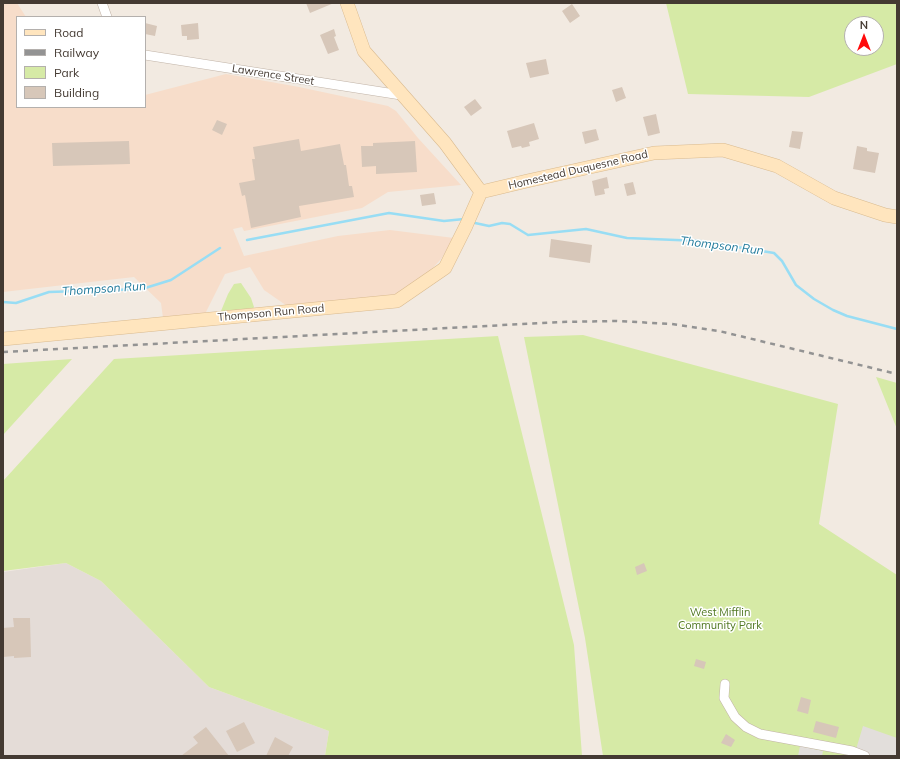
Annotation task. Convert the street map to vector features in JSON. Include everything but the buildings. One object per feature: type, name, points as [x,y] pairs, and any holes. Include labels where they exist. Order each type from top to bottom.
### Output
[{"type":"street","points":[[102,3],[107,16]]},
{"type":"street","points":[[347,3],[364,51],[401,95],[445,143],[481,192]]},
{"type":"street","name":"Lawrence Street","points":[[146,55],[401,95]]},
{"type":"street","name":"Homestead Duquesne Road","points":[[481,192],[654,152],[723,150],[777,166],[834,198],[884,215],[897,216]]},
{"type":"street","name":"Thompson Run Road","points":[[3,339],[397,301],[445,268],[481,192]]},
{"type":"street","points":[[726,684],[724,698],[735,717],[746,727],[760,734],[852,751],[865,756]]},
{"type":"shaded area","points":[[3,3],[17,3],[25,16],[16,16],[16,108],[146,108],[146,95],[226,74],[299,87],[388,106],[396,111],[418,138],[461,185],[388,192],[362,208],[244,231],[242,227],[233,229],[244,256],[338,236],[390,230],[454,238],[441,259],[430,271],[404,291],[384,298],[290,308],[264,290],[250,267],[225,274],[205,314],[163,318],[161,303],[134,277],[3,292]]},
{"type":"shaded area","points":[[66,563],[101,581],[209,687],[329,731],[325,756],[3,756],[3,572]]},
{"type":"shaded area","points":[[863,726],[897,738],[897,756],[854,756]]},
{"type":"shaded area","points":[[800,746],[823,751],[822,756],[798,756]]},
{"type":"green space","points":[[666,3],[897,3],[897,64],[809,97],[688,94]]},
{"type":"green space","points":[[241,283],[251,298],[254,307],[251,311],[225,315],[221,311],[228,294],[234,284]]},
{"type":"green space","name":"West Mifflin Community Park","points":[[583,335],[838,404],[819,524],[897,575],[897,756],[603,756],[585,638],[524,337]]},
{"type":"green space","points":[[498,336],[574,645],[582,756],[325,756],[329,731],[209,687],[101,581],[66,563],[3,571],[3,481],[114,359]]},
{"type":"green space","points":[[72,359],[3,435],[3,364]]},
{"type":"green space","points":[[876,377],[897,383],[897,429]]},
{"type":"waterway","name":"Thompson Run","points":[[247,240],[389,213],[444,221],[464,219]]},
{"type":"waterway","name":"Thompson Run","points":[[475,223],[489,226],[502,223],[510,224],[528,235],[586,229],[627,238],[700,241],[774,253],[782,261],[796,285],[814,299],[847,316],[897,329]]},
{"type":"waterway","name":"Thompson Run","points":[[3,302],[16,303],[49,292],[142,289],[171,280],[220,248]]},
{"type":"railway","points":[[3,352],[560,322],[617,321],[672,324],[719,331],[897,374]]}]
